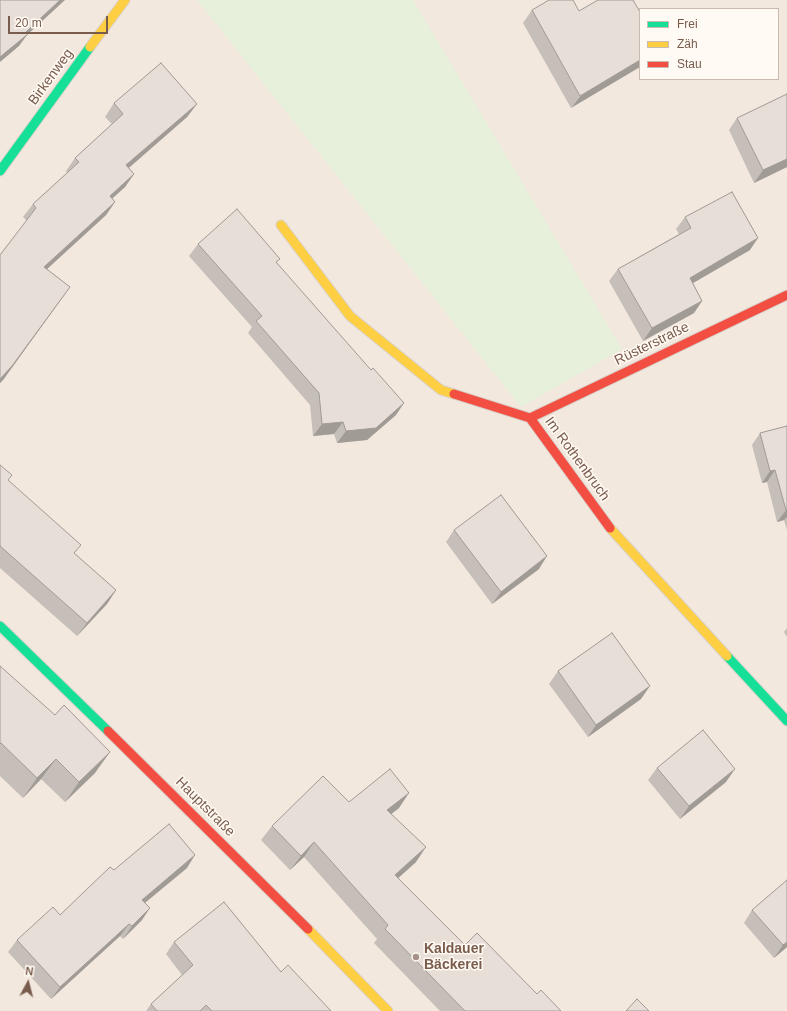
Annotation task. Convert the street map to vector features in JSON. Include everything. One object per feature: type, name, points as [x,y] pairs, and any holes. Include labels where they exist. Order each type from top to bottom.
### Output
[{"type":"street","name":"Birkenweg","points":[[0,171],[125,0]]},
{"type":"street","name":"Im Rothenbruch","points":[[281,225],[350,316],[441,390],[530,418],[605,522],[787,721]]},
{"type":"street","name":"Rüsterstraße","points":[[530,418],[787,295]]},
{"type":"street","name":"Hauptstraße","points":[[0,626],[134,756],[354,975],[388,1011]]},
{"type":"shaded area","points":[[0,0],[787,0],[787,1011],[0,1011]]},
{"type":"green space","points":[[197,0],[413,0],[622,349],[521,407]]},
{"type":"building","points":[[0,0],[60,0],[26,32],[28,34],[0,57]]},
{"type":"building","points":[[549,0],[573,0],[579,11],[598,0],[633,0],[639,10],[639,61],[580,96],[532,10]]},
{"type":"building","points":[[161,63],[197,104],[126,165],[134,174],[110,196],[115,202],[44,267],[70,287],[12,366],[0,379],[0,255],[36,208],[33,204],[79,162],[75,158],[123,114],[114,103]]},
{"type":"building","points":[[787,94],[787,159],[763,170],[737,118]]},
{"type":"building","points":[[732,192],[758,238],[690,278],[702,301],[652,328],[618,269],[691,228],[685,217]]},
{"type":"building","points":[[237,209],[280,259],[276,262],[371,370],[373,368],[404,403],[376,428],[346,431],[343,422],[322,424],[319,393],[256,321],[262,316],[198,244]]},
{"type":"building","points":[[787,426],[786,510],[775,470],[770,471],[760,433]]},
{"type":"building","points":[[0,465],[12,475],[8,480],[81,545],[74,553],[116,590],[87,623],[0,546]]},
{"type":"building","points":[[501,495],[547,556],[501,592],[454,530]]},
{"type":"building","points":[[612,633],[650,686],[596,725],[558,671]]},
{"type":"building","points":[[0,666],[55,715],[64,705],[110,752],[79,782],[56,759],[37,778],[1,743],[0,744]]},
{"type":"building","points":[[703,730],[735,769],[689,806],[657,768]]},
{"type":"building","points":[[390,769],[409,793],[387,810],[426,847],[395,875],[465,945],[477,933],[537,994],[541,990],[561,1011],[465,1011],[385,929],[388,925],[314,842],[301,856],[272,826],[323,776],[349,802]]},
{"type":"building","points":[[169,824],[195,855],[142,900],[150,908],[132,926],[129,924],[60,987],[17,940],[53,907],[60,915],[110,867],[114,870]]},
{"type":"building","points":[[787,880],[787,942],[783,945],[752,910]]},
{"type":"building","points":[[224,902],[281,972],[288,965],[331,1011],[212,1011],[206,1005],[200,1011],[157,1011],[151,1004],[193,965],[174,942]]},
{"type":"building","points":[[637,999],[649,1011],[626,1011]]},
{"type":"traffic: fast","points":[[0,171],[90,47]]},
{"type":"traffic: fast","points":[[0,626],[108,731]]},
{"type":"traffic: fast","points":[[727,656],[787,721]]},
{"type":"traffic: slow","points":[[90,47],[125,0]]},
{"type":"traffic: slow","points":[[281,225],[350,316],[441,390],[454,394]]},
{"type":"traffic: slow","points":[[610,528],[727,656]]},
{"type":"traffic: slow","points":[[308,929],[388,1011]]},
{"type":"traffic: jam","points":[[530,418],[787,295]]},
{"type":"traffic: jam","points":[[454,394],[530,418],[610,528]]},
{"type":"traffic: jam","points":[[108,731],[308,929]]},
{"type":"place","name":"Kaldauer Bäckerei","points":[[416,957]]}]
